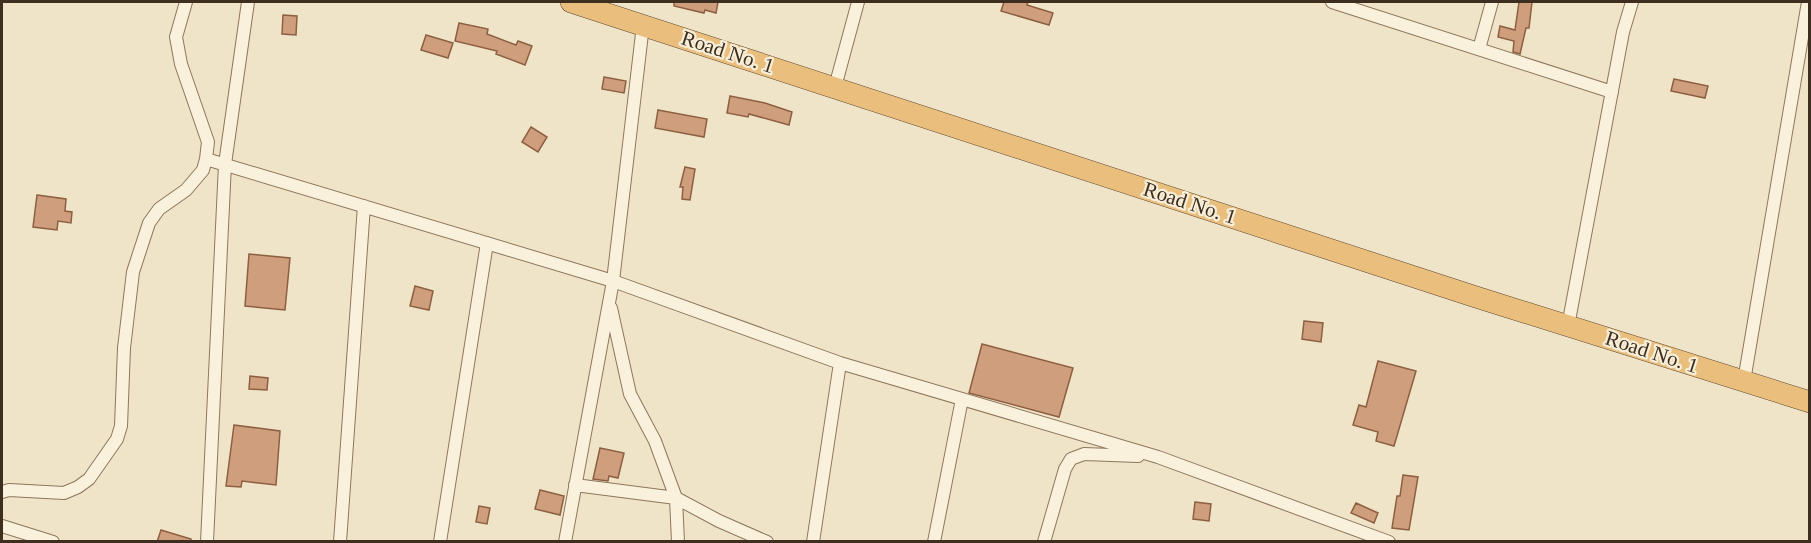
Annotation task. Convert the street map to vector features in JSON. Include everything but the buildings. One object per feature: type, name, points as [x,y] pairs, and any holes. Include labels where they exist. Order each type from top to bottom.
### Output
[{"type":"highway","name":"Road No. 1","points":[[571,2],[596,5],[643,24],[835,87],[1568,326],[1809,402]]},
{"type":"street","points":[[2,492],[9,490],[64,493],[78,487],[89,479],[117,439],[121,426],[124,348],[133,272],[149,223],[159,209],[186,190],[203,170],[206,159],[208,142],[181,64],[176,37],[186,2]]},
{"type":"street","points":[[207,542],[225,164],[248,2]]},
{"type":"street","points":[[835,87],[858,2]]},
{"type":"street","points":[[1332,2],[1612,92]]},
{"type":"street","points":[[1479,49],[1492,2]]},
{"type":"street","points":[[1568,326],[1623,32],[1632,2]]},
{"type":"street","points":[[1744,381],[1808,2]]},
{"type":"street","points":[[565,542],[613,281],[643,24]]},
{"type":"street","points":[[206,159],[613,281],[840,363],[1158,457],[1389,542]]},
{"type":"street","points":[[340,542],[364,206]]},
{"type":"street","points":[[440,542],[487,243]]},
{"type":"street","points":[[609,301],[630,394],[654,441],[676,498],[678,542]]},
{"type":"street","points":[[813,542],[840,363]]},
{"type":"street","points":[[934,542],[962,399]]},
{"type":"street","points":[[1044,542],[1065,469],[1071,459],[1084,454],[1158,457]]},
{"type":"street","points":[[575,485],[676,498],[719,521],[767,542]]},
{"type":"street","points":[[2,526],[53,542]]}]
